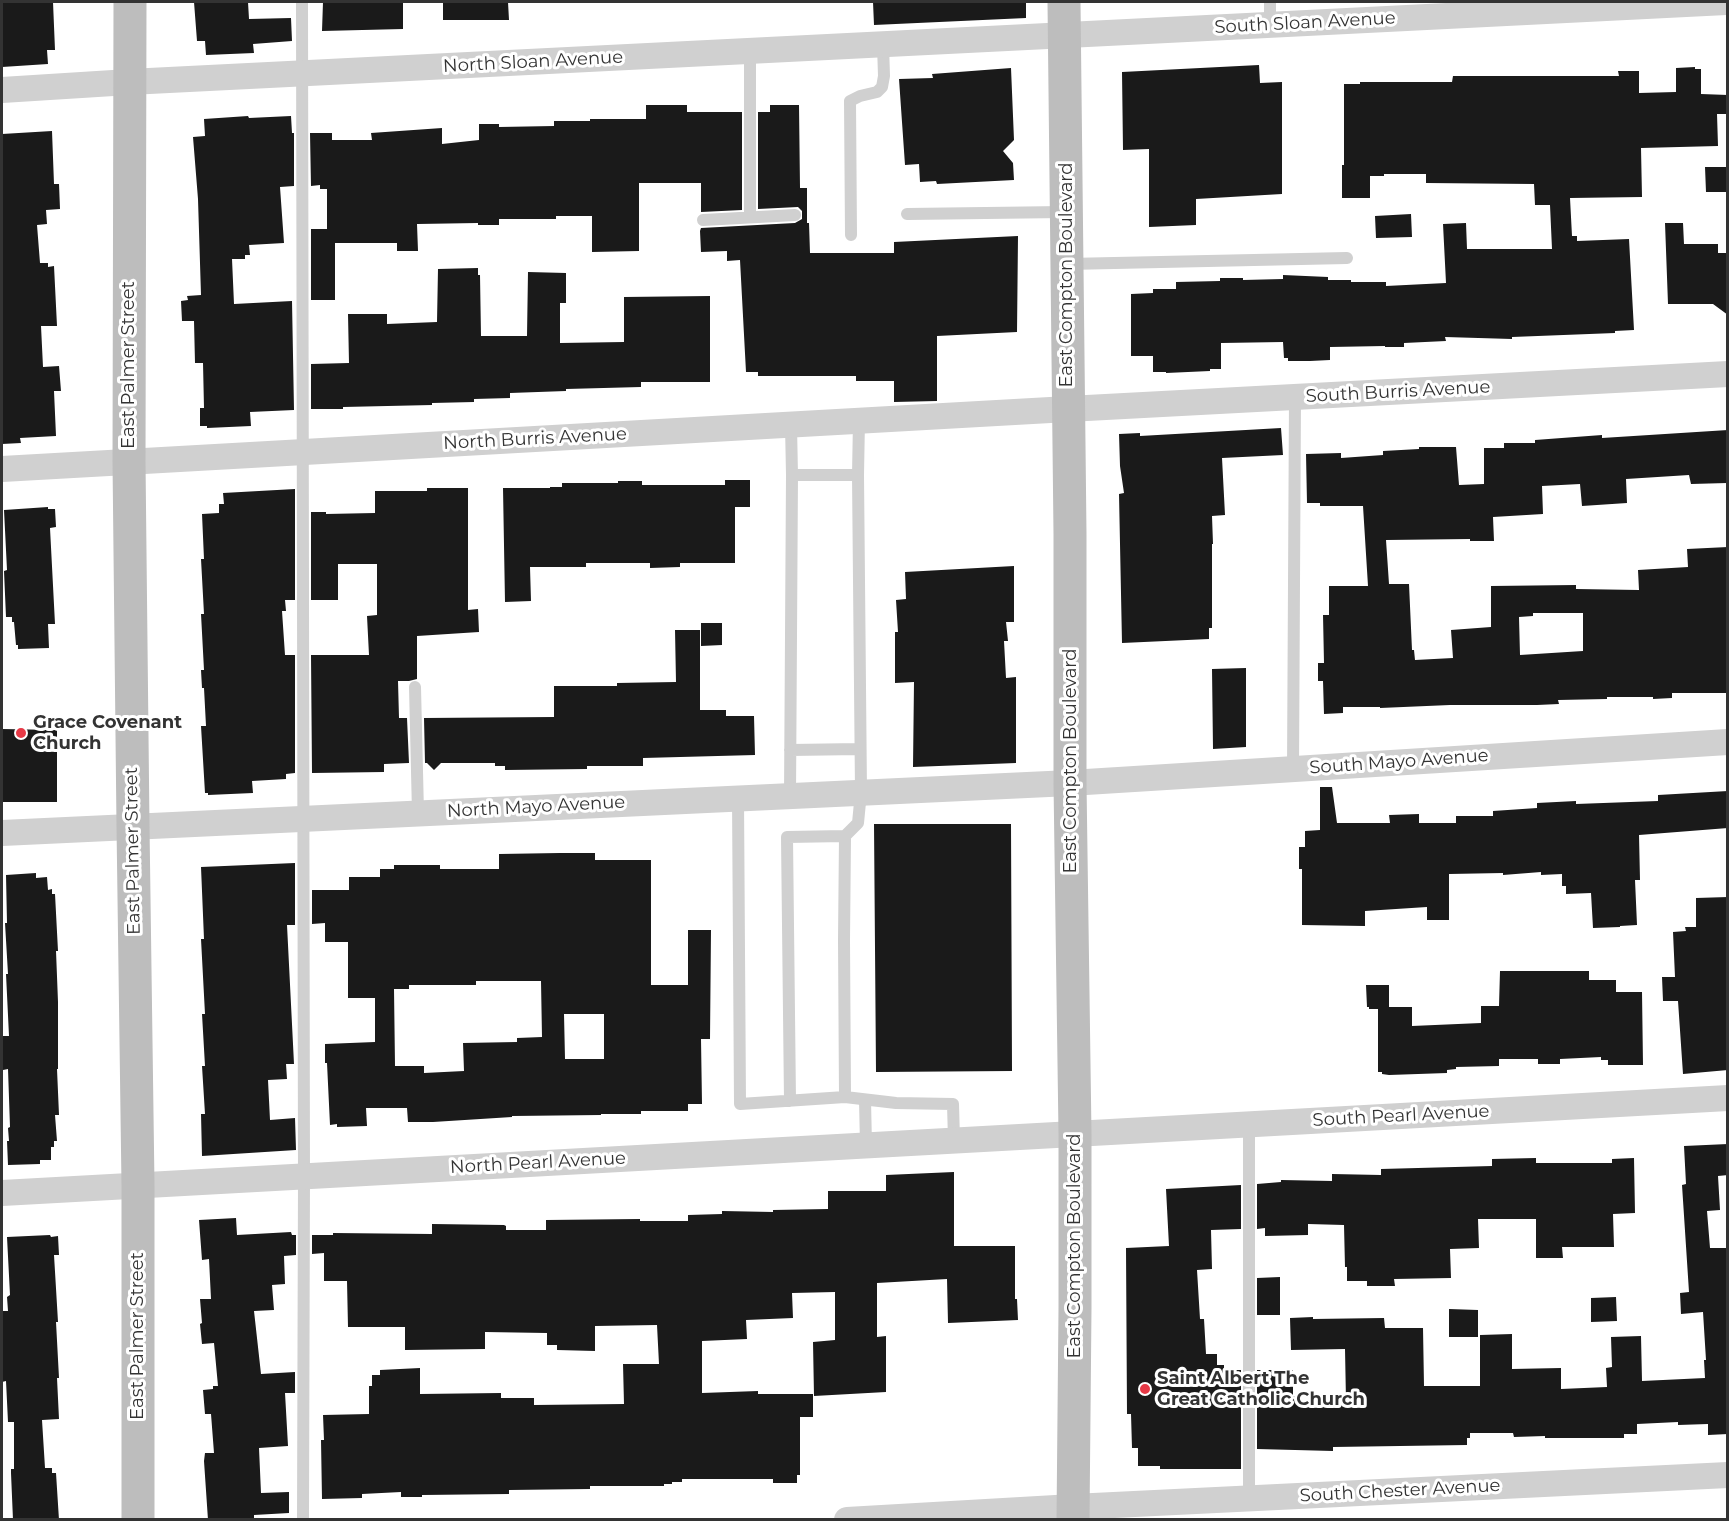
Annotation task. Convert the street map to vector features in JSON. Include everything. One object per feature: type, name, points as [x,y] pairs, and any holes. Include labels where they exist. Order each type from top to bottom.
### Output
[{"type":"main road","name":"East Palmer Street","points":[[130,2],[129,461],[138,1185],[138,1520]]},
{"type":"main road","name":"East Compton Boulevard","points":[[1064,2],[1075,1133],[1072,1513]]},
{"type":"street","name":"South Sloan Avenue","points":[[1064,35],[1270,13],[1726,2]]},
{"type":"street","name":"North Sloan Avenue","points":[[2,90],[1064,35]]},
{"type":"street","name":"South Burris Avenue","points":[[1068,409],[1728,374]]},
{"type":"street","name":"North Burris Avenue","points":[[2,469],[1068,409]]},
{"type":"street","name":"South Mayo Avenue","points":[[1070,783],[1728,742]]},
{"type":"street","name":"North Mayo Avenue","points":[[2,833],[1070,783]]},
{"type":"street","name":"South Pearl Avenue","points":[[1075,1133],[1728,1098]]},
{"type":"street","name":"North Pearl Avenue","points":[[2,1193],[1075,1133]]},
{"type":"street","name":"South Chester Avenue","points":[[847,1520],[1072,1513],[1249,1498],[1728,1475]]},
{"type":"lane","points":[[302,2],[303,1520]]},
{"type":"lane","points":[[851,235],[849,100],[878,92],[882,87],[883,45]]},
{"type":"lane","points":[[750,51],[750,217]]},
{"type":"lane","points":[[907,214],[1067,212]]},
{"type":"lane","points":[[703,220],[795,215]]},
{"type":"lane","points":[[1067,264],[1347,258]]},
{"type":"lane","points":[[1293,769],[1295,397]]},
{"type":"lane","points":[[790,1101],[787,837],[845,836],[858,823],[861,792],[859,420]]},
{"type":"lane","points":[[790,796],[791,424]]},
{"type":"lane","points":[[792,475],[858,475]]},
{"type":"lane","points":[[415,687],[418,813]]},
{"type":"lane","points":[[790,750],[860,748]]},
{"type":"lane","points":[[738,798],[740,1104],[845,1097],[896,1103],[953,1104],[954,1140]]},
{"type":"lane","points":[[845,836],[845,1097]]},
{"type":"lane","points":[[865,1100],[866,1145]]},
{"type":"lane","points":[[1249,1124],[1249,1498]]},
{"type":"building","points":[[2,2],[53,2],[55,50],[47,50],[48,64],[2,67]]},
{"type":"building","points":[[194,2],[248,2],[249,19],[291,18],[292,41],[253,44],[254,53],[206,55],[205,41],[197,41]]},
{"type":"building","points":[[323,2],[403,2],[403,29],[322,31]]},
{"type":"building","points":[[443,2],[508,2],[509,20],[443,20]]},
{"type":"building","points":[[873,2],[1026,2],[1026,18],[874,25]]},
{"type":"building","points":[[1259,65],[1260,83],[1282,82],[1282,194],[1196,199],[1196,225],[1149,227],[1149,149],[1123,150],[1122,72]]},
{"type":"building","points":[[1695,67],[1695,69],[1701,69],[1701,94],[1728,95],[1728,114],[1717,114],[1718,146],[1641,148],[1642,197],[1570,198],[1572,236],[1577,236],[1577,241],[1629,239],[1634,330],[1615,331],[1615,333],[1512,337],[1512,339],[1445,337],[1446,341],[1404,343],[1404,347],[1330,347],[1330,360],[1310,361],[1288,361],[1288,358],[1284,358],[1283,342],[1221,343],[1221,369],[1210,369],[1210,371],[1153,372],[1153,356],[1131,356],[1131,294],[1153,293],[1153,289],[1176,289],[1176,282],[1220,281],[1220,278],[1283,279],[1283,275],[1328,277],[1328,280],[1351,280],[1351,282],[1386,282],[1386,286],[1446,283],[1443,224],[1466,223],[1467,249],[1552,249],[1550,205],[1535,205],[1534,184],[1426,183],[1426,174],[1384,174],[1384,176],[1370,176],[1370,198],[1342,198],[1344,84],[1452,82],[1453,76],[1619,76],[1618,71],[1639,71],[1639,93],[1676,92],[1676,68]]},
{"type":"building","points":[[1011,68],[1014,140],[1003,151],[1013,163],[1014,180],[937,184],[936,181],[920,182],[919,164],[905,165],[899,79],[933,78],[932,74]]},
{"type":"building","points":[[646,105],[687,105],[687,112],[742,112],[742,210],[701,212],[701,183],[639,183],[639,251],[592,252],[592,216],[556,216],[556,219],[499,219],[499,225],[417,224],[418,251],[397,251],[397,243],[335,243],[335,300],[311,300],[311,229],[327,229],[327,189],[320,189],[320,185],[311,186],[310,133],[332,133],[332,140],[372,140],[371,133],[442,128],[442,144],[479,140],[479,124],[499,124],[499,127],[554,126],[554,121],[646,119]]},
{"type":"building","points":[[770,105],[799,105],[800,188],[807,188],[810,253],[894,253],[894,242],[1018,236],[1017,332],[937,336],[937,401],[894,402],[894,381],[856,381],[856,376],[758,376],[758,372],[746,372],[740,260],[727,261],[727,251],[701,252],[700,231],[701,228],[795,223],[802,219],[802,211],[798,207],[758,209],[758,112],[770,112]]},
{"type":"building","points":[[248,116],[249,118],[291,116],[292,133],[294,133],[294,186],[280,187],[284,243],[249,245],[250,255],[245,255],[245,259],[232,259],[234,304],[292,301],[294,410],[250,412],[251,426],[207,428],[207,426],[200,426],[200,408],[204,408],[203,363],[195,363],[194,321],[182,321],[181,301],[188,300],[187,296],[201,295],[198,199],[193,137],[205,136],[204,119]]},
{"type":"building","points":[[52,131],[54,184],[59,184],[60,209],[46,210],[47,224],[37,225],[40,263],[48,263],[48,267],[54,266],[57,326],[41,326],[43,367],[59,366],[61,391],[54,391],[56,436],[20,438],[21,443],[2,444],[2,134]]},
{"type":"building","points":[[1705,167],[1728,167],[1728,192],[1706,192]]},
{"type":"building","points":[[1411,214],[1412,237],[1376,238],[1375,216]]},
{"type":"building","points":[[1665,223],[1683,223],[1684,244],[1718,244],[1718,253],[1728,253],[1728,315],[1713,304],[1668,304]]},
{"type":"building","points":[[478,268],[481,336],[527,336],[528,272],[566,273],[566,303],[560,303],[560,343],[624,342],[624,297],[710,296],[710,382],[641,382],[641,387],[510,393],[510,398],[474,399],[474,402],[311,409],[311,364],[349,363],[348,314],[387,314],[387,324],[437,322],[438,269]]},
{"type":"building","points":[[1281,428],[1283,455],[1222,458],[1225,515],[1212,516],[1212,628],[1209,628],[1209,639],[1122,643],[1119,494],[1124,493],[1119,434],[1140,433],[1140,436]]},
{"type":"building","points":[[1728,430],[1727,483],[1691,484],[1689,475],[1626,479],[1627,503],[1582,506],[1580,484],[1542,486],[1543,514],[1493,517],[1494,541],[1386,540],[1389,584],[1409,584],[1412,650],[1414,650],[1415,660],[1453,658],[1451,630],[1491,627],[1491,586],[1576,585],[1576,589],[1639,590],[1638,570],[1688,567],[1687,549],[1728,547],[1728,693],[1672,693],[1672,698],[1653,699],[1653,697],[1607,697],[1607,699],[1558,700],[1559,704],[1537,705],[1343,707],[1343,713],[1324,714],[1323,681],[1318,681],[1318,663],[1324,663],[1323,615],[1329,615],[1329,586],[1368,586],[1363,506],[1320,506],[1320,503],[1307,503],[1306,454],[1341,453],[1341,458],[1383,455],[1383,451],[1419,449],[1419,447],[1456,447],[1459,485],[1484,484],[1484,448],[1504,448],[1504,443],[1535,443],[1535,440],[1602,435],[1602,438]],"holes":[[[1533,613],[1583,613],[1583,651],[1520,655],[1519,617],[1533,616]]]},
{"type":"building","points":[[725,480],[750,480],[750,507],[735,507],[735,563],[680,563],[680,567],[650,568],[650,563],[586,563],[586,567],[530,567],[531,601],[505,602],[503,488],[550,488],[562,487],[562,483],[618,483],[618,481],[642,481],[642,485],[725,485]]},
{"type":"building","points":[[427,488],[468,488],[468,610],[478,609],[479,632],[417,636],[417,679],[398,681],[399,718],[407,718],[409,763],[384,764],[384,772],[312,773],[311,655],[369,655],[367,616],[377,615],[377,564],[338,564],[338,600],[311,600],[311,512],[375,513],[375,491],[427,491]]},
{"type":"building","points":[[295,489],[295,600],[285,600],[286,611],[282,611],[285,655],[295,655],[295,773],[286,774],[286,779],[252,781],[253,793],[208,795],[205,793],[201,726],[206,726],[201,670],[204,670],[201,614],[204,614],[201,559],[204,559],[202,514],[219,513],[219,504],[224,504],[223,493]]},
{"type":"building","points":[[48,507],[48,509],[55,509],[56,527],[50,528],[55,624],[48,624],[49,648],[18,649],[14,622],[12,622],[12,617],[6,617],[4,571],[7,570],[4,510]]},
{"type":"building","points":[[1014,566],[1014,622],[1006,622],[1008,641],[1004,641],[1006,678],[1016,677],[1016,763],[913,767],[914,682],[895,683],[895,632],[898,632],[896,600],[906,599],[905,572]]},
{"type":"building","points":[[701,623],[722,623],[722,645],[701,646]]},
{"type":"building","points":[[675,630],[700,630],[700,710],[726,710],[726,716],[754,716],[755,755],[643,758],[643,766],[587,766],[587,769],[505,770],[505,766],[495,766],[495,763],[441,763],[434,770],[425,763],[424,718],[554,717],[554,686],[617,686],[617,683],[676,682]]},
{"type":"building","points":[[1246,668],[1246,747],[1213,749],[1212,669]]},
{"type":"building","points":[[2,729],[57,730],[57,802],[2,802]]},
{"type":"building","points":[[1320,787],[1332,787],[1337,823],[1390,823],[1389,815],[1419,814],[1419,823],[1456,823],[1456,816],[1493,816],[1493,811],[1537,808],[1537,803],[1658,801],[1658,795],[1728,791],[1728,828],[1639,835],[1640,880],[1635,880],[1637,925],[1593,928],[1591,893],[1566,894],[1566,886],[1562,886],[1562,874],[1541,875],[1541,872],[1503,875],[1503,873],[1449,874],[1449,920],[1427,920],[1427,907],[1365,911],[1365,926],[1302,925],[1302,869],[1299,869],[1299,847],[1305,847],[1305,831],[1320,830]]},
{"type":"building","points":[[874,824],[1011,824],[1012,1071],[876,1072]]},
{"type":"building","points":[[595,853],[595,860],[651,860],[651,985],[688,985],[688,930],[711,930],[710,1039],[701,1039],[702,1104],[688,1104],[688,1111],[512,1116],[433,1122],[408,1122],[407,1108],[366,1108],[367,1126],[337,1127],[337,1124],[330,1125],[325,1044],[375,1042],[375,998],[348,998],[348,942],[325,942],[325,923],[312,924],[312,890],[349,890],[349,877],[380,877],[380,869],[394,869],[394,865],[440,865],[440,869],[499,869],[499,854]],"holes":[[[476,981],[541,981],[542,1037],[517,1038],[517,1042],[463,1043],[464,1071],[424,1073],[424,1066],[395,1066],[394,989],[409,989],[409,985],[476,985]],[[564,1014],[604,1014],[604,1059],[565,1059]]]},
{"type":"building","points":[[295,863],[295,925],[287,925],[294,1064],[286,1064],[287,1079],[268,1080],[270,1120],[295,1118],[296,1150],[202,1156],[201,1114],[205,1114],[202,1066],[205,1066],[202,1014],[205,1014],[201,939],[204,939],[201,867]]},
{"type":"building","points":[[36,873],[36,878],[47,877],[48,890],[52,889],[52,894],[55,894],[58,951],[56,951],[59,1115],[55,1115],[57,1141],[54,1141],[54,1147],[51,1147],[51,1160],[40,1160],[40,1164],[8,1165],[7,1141],[9,1141],[8,1128],[10,1127],[8,1069],[3,1070],[2,1036],[9,1036],[5,923],[7,923],[6,875]]},
{"type":"building","points":[[1728,897],[1728,1070],[1683,1074],[1678,1001],[1663,1001],[1662,977],[1675,977],[1673,932],[1686,931],[1685,927],[1696,927],[1696,898]]},
{"type":"building","points":[[1500,971],[1589,971],[1589,980],[1616,980],[1616,992],[1642,992],[1643,1065],[1608,1065],[1608,1060],[1601,1060],[1601,1057],[1560,1059],[1560,1064],[1538,1064],[1538,1059],[1499,1059],[1499,1066],[1456,1067],[1456,1069],[1447,1070],[1447,1073],[1389,1075],[1378,1072],[1378,1009],[1367,1007],[1366,985],[1389,985],[1389,1007],[1412,1007],[1412,1026],[1481,1023],[1481,1006],[1499,1006]]},
{"type":"building","points":[[1728,1144],[1728,1175],[1718,1176],[1720,1210],[1707,1211],[1710,1248],[1728,1248],[1728,1434],[1708,1435],[1708,1424],[1678,1425],[1678,1422],[1637,1424],[1637,1434],[1624,1434],[1624,1438],[1514,1437],[1513,1433],[1470,1433],[1467,1445],[1333,1447],[1333,1451],[1257,1449],[1257,1370],[1293,1370],[1293,1396],[1299,1396],[1299,1401],[1346,1401],[1345,1349],[1291,1350],[1290,1318],[1384,1318],[1385,1328],[1423,1328],[1424,1386],[1480,1386],[1480,1335],[1512,1334],[1512,1369],[1561,1368],[1561,1389],[1607,1387],[1606,1368],[1612,1367],[1611,1337],[1641,1336],[1642,1381],[1705,1378],[1703,1312],[1681,1314],[1680,1293],[1689,1292],[1682,1185],[1686,1184],[1684,1146]]},
{"type":"building","points":[[1536,1158],[1536,1163],[1612,1163],[1612,1159],[1634,1158],[1635,1213],[1613,1214],[1614,1247],[1562,1247],[1563,1258],[1536,1258],[1536,1219],[1478,1219],[1479,1248],[1450,1249],[1451,1278],[1394,1279],[1395,1286],[1367,1286],[1367,1281],[1347,1281],[1344,1225],[1308,1224],[1308,1235],[1265,1236],[1265,1228],[1257,1229],[1257,1184],[1281,1182],[1281,1180],[1332,1181],[1332,1174],[1381,1175],[1381,1169],[1492,1166],[1492,1159]]},
{"type":"building","points":[[954,1172],[954,1246],[1015,1246],[1015,1299],[1017,1299],[1018,1320],[948,1323],[947,1279],[877,1283],[877,1337],[886,1336],[886,1392],[814,1396],[813,1342],[835,1340],[835,1292],[792,1293],[793,1318],[746,1320],[747,1339],[702,1341],[702,1393],[758,1391],[758,1394],[813,1394],[813,1417],[800,1417],[800,1475],[797,1475],[797,1483],[773,1483],[773,1479],[682,1479],[682,1482],[672,1482],[664,1486],[590,1486],[590,1489],[509,1490],[509,1494],[422,1495],[422,1497],[401,1497],[401,1492],[362,1494],[362,1498],[322,1499],[323,1415],[369,1414],[369,1386],[372,1386],[372,1375],[380,1375],[380,1370],[420,1368],[420,1394],[501,1393],[501,1398],[534,1398],[534,1405],[624,1404],[623,1364],[659,1364],[657,1325],[595,1326],[595,1351],[557,1350],[557,1345],[547,1345],[547,1333],[485,1332],[485,1349],[405,1350],[405,1327],[348,1327],[347,1281],[324,1281],[324,1253],[312,1254],[312,1235],[333,1235],[333,1233],[432,1234],[432,1224],[504,1225],[506,1230],[546,1230],[546,1220],[688,1221],[688,1215],[722,1214],[722,1211],[773,1212],[773,1210],[828,1209],[828,1191],[886,1191],[886,1175]]},
{"type":"building","points":[[1241,1185],[1241,1229],[1211,1230],[1212,1269],[1197,1270],[1200,1319],[1204,1319],[1206,1354],[1217,1354],[1217,1365],[1224,1365],[1224,1370],[1241,1370],[1241,1469],[1160,1469],[1160,1466],[1138,1466],[1138,1448],[1132,1448],[1131,1414],[1127,1414],[1126,1248],[1169,1246],[1166,1189]]},
{"type":"building","points":[[236,1218],[237,1235],[291,1232],[292,1235],[296,1235],[296,1255],[284,1256],[285,1284],[272,1285],[274,1310],[254,1311],[261,1374],[295,1372],[295,1393],[285,1393],[288,1446],[259,1448],[261,1493],[289,1492],[289,1513],[254,1515],[254,1520],[208,1520],[204,1461],[205,1453],[214,1453],[211,1414],[205,1414],[203,1390],[218,1386],[214,1343],[202,1344],[200,1299],[211,1299],[209,1259],[202,1260],[199,1220]]},
{"type":"building","points":[[50,1235],[51,1237],[58,1236],[59,1255],[54,1255],[58,1322],[56,1322],[59,1419],[42,1420],[45,1468],[52,1468],[52,1473],[56,1473],[59,1520],[13,1520],[11,1469],[14,1469],[14,1422],[8,1422],[6,1381],[2,1382],[2,1311],[8,1311],[7,1297],[10,1295],[7,1237]]},
{"type":"building","points":[[1280,1277],[1280,1315],[1257,1315],[1257,1278]]},
{"type":"building","points":[[1616,1297],[1617,1321],[1591,1322],[1591,1298]]},
{"type":"building","points":[[1449,1309],[1478,1310],[1478,1337],[1449,1337]]},
{"type":"place","name":"Grace Covenant Church","points":[[21,733]]},
{"type":"place","name":"Saint Albert The Great Catholic Church","points":[[1145,1389]]}]
